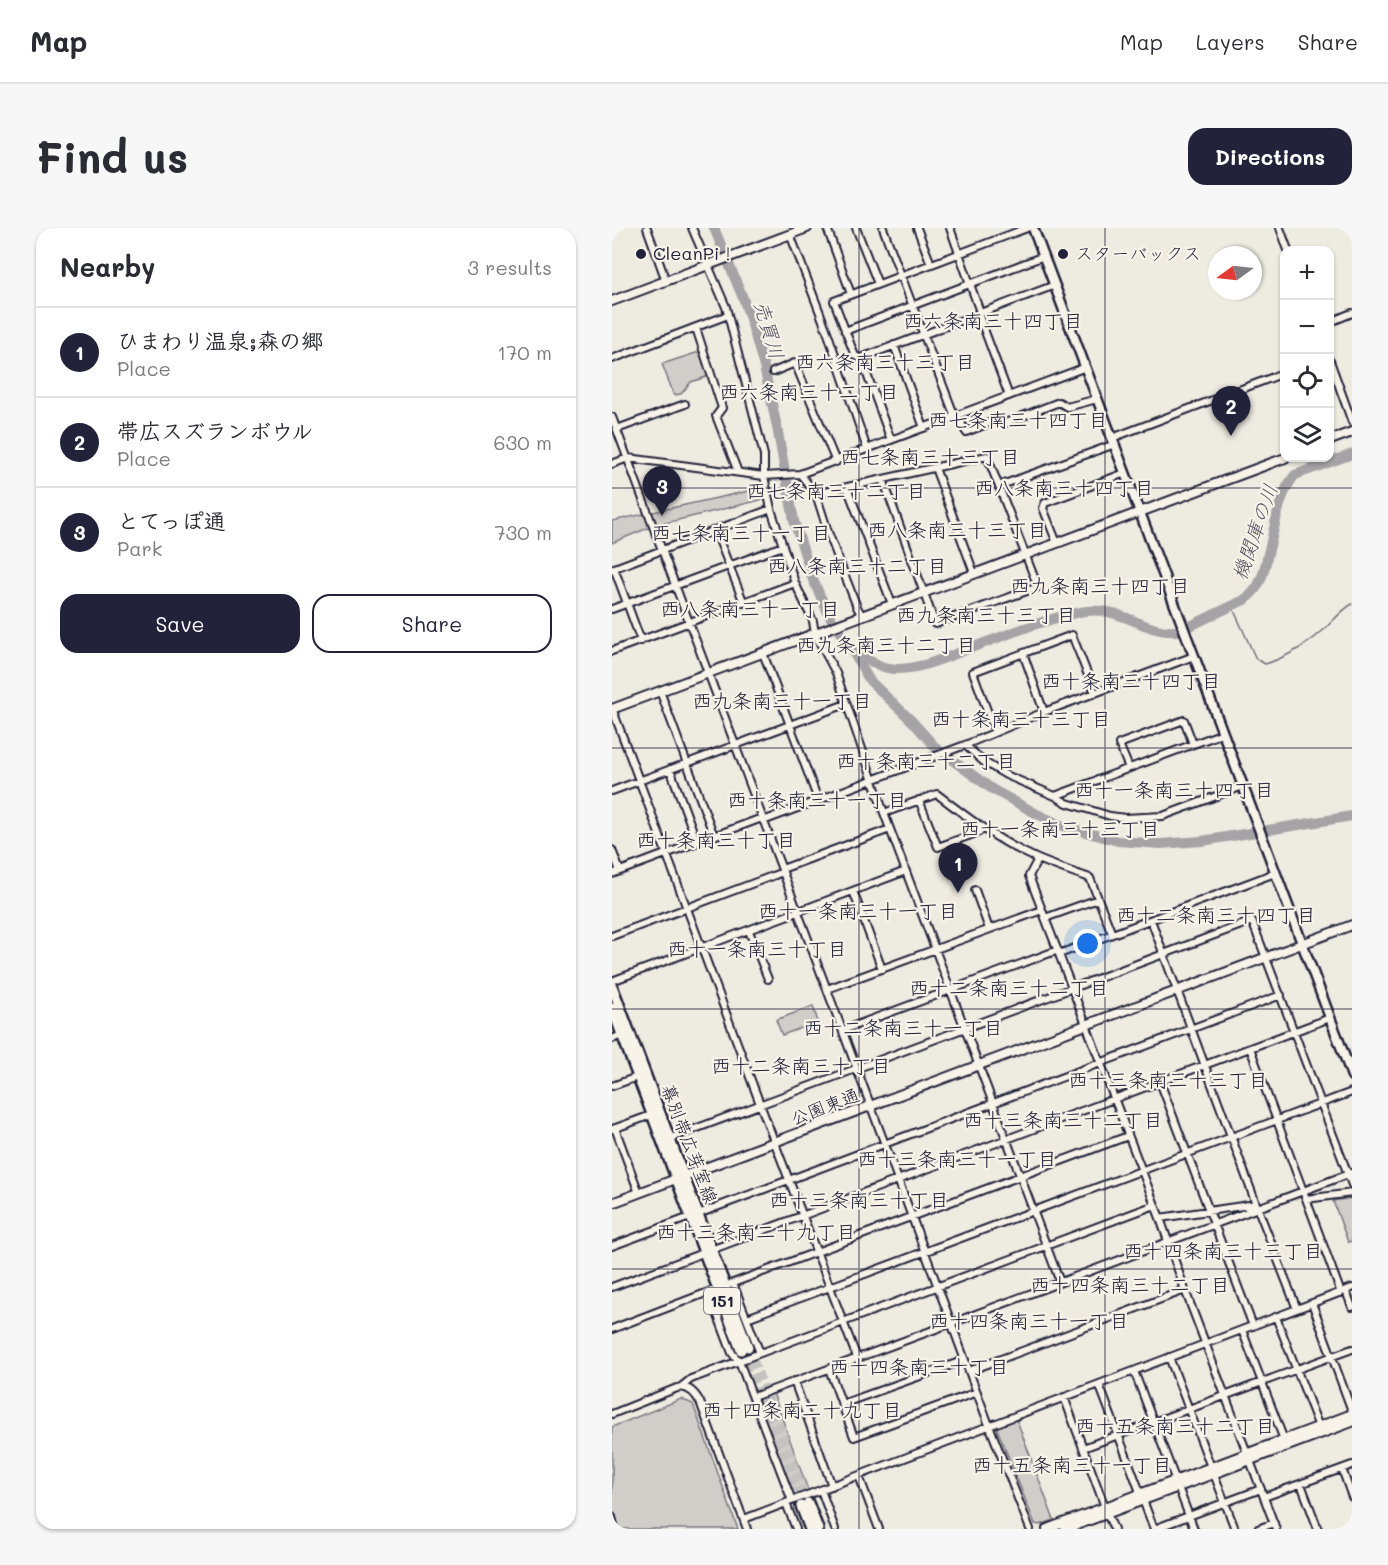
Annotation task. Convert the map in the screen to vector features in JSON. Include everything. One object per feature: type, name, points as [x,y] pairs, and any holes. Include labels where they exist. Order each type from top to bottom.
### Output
[{"type":"main road","points":[[1034,229],[1352,1076]]},
{"type":"main road","name":"幕別帯広芽室線","points":[[612,987],[642,1075],[744,1348]]},
{"type":"main road","name":"幕別帯広芽室線","points":[[612,1008],[622,1035],[642,1075]]},
{"type":"main road","points":[[810,1529],[805,1504],[818,1529]]},
{"type":"street","points":[[647,228],[666,281]]},
{"type":"street","points":[[692,228],[728,315],[764,455],[771,509],[795,583],[836,673],[884,813],[1060,1282]]},
{"type":"street","points":[[612,301],[736,255],[788,232],[807,228]]},
{"type":"street","points":[[827,228],[851,294]]},
{"type":"street","points":[[856,228],[878,284]]},
{"type":"street","points":[[883,228],[956,416],[966,432],[997,420],[1005,423],[1059,402],[1067,407],[1097,399]]},
{"type":"street","points":[[917,228],[931,264]]},
{"type":"street","points":[[950,228],[1009,396]]},
{"type":"street","points":[[1280,228],[1287,246]]},
{"type":"street","points":[[1034,229],[959,253],[834,301],[845,331],[855,356],[861,358],[1055,285]]},
{"type":"street","points":[[788,232],[828,334],[867,449]]},
{"type":"street","points":[[845,331],[1044,256]]},
{"type":"street","points":[[1334,320],[1352,313]]},
{"type":"street","points":[[612,359],[728,315]]},
{"type":"street","points":[[696,328],[722,408],[716,416],[738,472]]},
{"type":"street","points":[[894,345],[924,428]]},
{"type":"street","points":[[861,358],[891,440]]},
{"type":"street","points":[[773,372],[795,363],[836,462]]},
{"type":"street","points":[[612,464],[628,458],[766,476],[799,474],[1086,367]]},
{"type":"street","points":[[1334,374],[1352,422]]},
{"type":"street","points":[[999,486],[1280,375]]},
{"type":"street","points":[[617,429],[685,404]]},
{"type":"street","points":[[612,417],[1030,1529]]},
{"type":"street","points":[[1334,438],[1352,432]]},
{"type":"street","points":[[816,494],[883,479],[936,468],[987,456],[1038,587],[935,624],[883,479]]},
{"type":"street","points":[[857,1358],[612,709],[1280,460]]},
{"type":"street","points":[[936,468],[974,573]]},
{"type":"street","points":[[1057,543],[1043,508],[1045,503],[1125,473]]},
{"type":"street","points":[[799,474],[816,494],[858,617]]},
{"type":"street","points":[[847,487],[892,604]]},
{"type":"street","points":[[641,641],[613,568],[771,509]]},
{"type":"street","points":[[715,530],[744,603]]},
{"type":"street","points":[[612,609],[783,546]]},
{"type":"street","points":[[612,651],[795,583]]},
{"type":"street","points":[[995,732],[972,672],[1072,635],[1095,693]]},
{"type":"street","points":[[763,652],[818,800]]},
{"type":"street","points":[[1023,653],[1044,712]]},
{"type":"street","points":[[612,874],[929,759],[1044,712],[1194,656]]},
{"type":"street","points":[[660,691],[714,836]]},
{"type":"street","points":[[612,791],[846,704]]},
{"type":"street","points":[[1129,768],[1119,744],[1184,720],[1192,744]]},
{"type":"street","points":[[1055,796],[1223,733]]},
{"type":"street","points":[[963,746],[1006,776],[1067,803],[1110,816],[1125,818],[1163,816],[1243,786]]},
{"type":"street","points":[[670,769],[697,842]]},
{"type":"street","points":[[884,813],[937,794],[1023,852],[1090,878],[1112,934]]},
{"type":"street","points":[[919,800],[938,847],[979,832],[983,827]]},
{"type":"street","points":[[612,936],[890,829]]},
{"type":"street","points":[[612,850],[620,871]]},
{"type":"street","points":[[1038,859],[1029,876],[1275,1526],[1258,1529]]},
{"type":"street","points":[[612,987],[702,948],[906,871]]},
{"type":"street","points":[[843,1030],[1151,920],[1275,873]]},
{"type":"street","points":[[975,890],[989,929]]},
{"type":"street","points":[[853,891],[882,969]]},
{"type":"street","points":[[1045,918],[1098,899]]},
{"type":"street","points":[[827,989],[1042,910]]},
{"type":"street","points":[[1151,920],[1297,1309]]},
{"type":"street","points":[[666,1140],[1252,921],[1350,1174],[1352,1185]]},
{"type":"street","name":"公園東通","points":[[612,1203],[1352,925]]},
{"type":"street","points":[[749,931],[768,979]]},
{"type":"street","points":[[612,1246],[1281,995]]},
{"type":"street","points":[[612,1287],[1330,1018]]},
{"type":"street","points":[[612,1039],[622,1035]]},
{"type":"street","points":[[1250,1048],[1302,1191],[1352,1307]]},
{"type":"street","points":[[612,1086],[642,1075]]},
{"type":"street","points":[[1160,1082],[1253,1326]]},
{"type":"street","points":[[747,1318],[1352,1092]]},
{"type":"street","points":[[639,1193],[614,1129],[656,1113]]},
{"type":"street","points":[[612,1329],[1128,1136]]},
{"type":"street","points":[[753,1397],[1214,1225],[1257,1206],[1350,1174]]},
{"type":"street","points":[[1306,1199],[1352,1193]]},
{"type":"street","points":[[612,1414],[681,1387],[691,1379],[1155,1205]]},
{"type":"street","points":[[1160,1218],[1209,1210],[1257,1206]]},
{"type":"street","points":[[721,1288],[747,1318],[759,1353]]},
{"type":"street","points":[[721,1288],[732,1353],[739,1361],[753,1397],[796,1529]]},
{"type":"street","points":[[969,1371],[1185,1290]]},
{"type":"street","points":[[744,1519],[1346,1290]]},
{"type":"street","points":[[1248,1457],[1352,1412],[1312,1303]]},
{"type":"street","points":[[1276,1317],[1319,1427]]},
{"type":"street","points":[[1242,1330],[1284,1440]]},
{"type":"street","points":[[1083,1448],[1352,1349]]},
{"type":"street","points":[[1169,1358],[1235,1529]]},
{"type":"street","points":[[842,1404],[965,1360]]},
{"type":"street","points":[[829,1369],[854,1437],[977,1392]]},
{"type":"street","points":[[1134,1371],[1194,1529]]},
{"type":"street","points":[[794,1382],[832,1486]]},
{"type":"street","points":[[1099,1384],[1154,1529],[1260,1489]]},
{"type":"street","points":[[681,1387],[692,1391],[700,1402],[747,1529]]},
{"type":"street","points":[[1064,1397],[1114,1529]]},
{"type":"street","points":[[1047,1529],[1352,1422]]},
{"type":"street","points":[[1264,1497],[1352,1465]]},
{"type":"street","points":[[1342,1469],[1352,1497]]},
{"type":"street","points":[[859,1476],[879,1529]]},
{"type":"street","points":[[1301,1484],[1318,1529]]},
{"type":"street","points":[[821,1490],[836,1529]]},
{"type":"street","points":[[1066,1529],[1106,1510]]},
{"type":"street","points":[[612,1517],[615,1529]]},
{"type":"shaded area","points":[[702,351],[709,376],[691,382],[681,394],[674,395],[662,364]]},
{"type":"shaded area","points":[[767,487],[769,498],[653,526],[612,543],[612,521]]},
{"type":"shaded area","points":[[813,1006],[818,1022],[782,1035],[776,1020]]},
{"type":"shaded area","points":[[1352,1198],[1352,1241],[1348,1242],[1333,1201]]},
{"type":"shaded area","points":[[773,1393],[808,1490],[796,1495],[758,1401]]},
{"type":"shaded area","points":[[681,1399],[693,1404],[738,1529],[612,1529],[612,1427]]},
{"type":"shaded area","points":[[1016,1418],[1054,1520],[1040,1525],[1035,1524],[996,1426]]},
{"type":"waterway","name":"売買川","points":[[714,228],[743,298],[764,367],[794,521],[813,580],[830,617],[870,681],[911,720],[937,749],[992,789],[1037,814],[1063,826],[1118,841],[1160,844],[1202,841],[1352,816]]},
{"type":"waterway","name":"機関庫の川","points":[[853,649],[882,666],[893,669],[912,668],[941,660],[1035,624],[1088,611],[1118,614],[1163,630],[1182,630],[1244,600],[1256,589],[1264,569],[1282,499],[1295,475],[1352,454]]},
{"type":"waterway","points":[[1232,606],[1256,659],[1265,664],[1308,643],[1352,604]]},
{"type":"tunnel","points":[[748,1347],[808,1503]]},
{"type":"tunnel","points":[[741,1350],[801,1506]]},
{"type":"place","name":"CleanPi！","points":[[641,254]]},
{"type":"place","name":"スターバックス","points":[[1063,254]]},
{"type":"place","name":"帯広スズランボウル","points":[[1231,436]]},
{"type":"place","name":"とてっぽ通","points":[[662,516]]},
{"type":"place","name":"ひまわり温泉;森の郷","points":[[958,893]]},
{"type":"district","name":"西六条南三十四丁目","points":[[993,321]]},
{"type":"district","name":"西六条南三十三丁目","points":[[885,362]]},
{"type":"district","name":"西六条南三十二丁目","points":[[809,392]]},
{"type":"district","name":"西七条南三十四丁目","points":[[1018,420]]},
{"type":"district","name":"西七条南三十三丁目","points":[[930,457]]},
{"type":"district","name":"西八条南三十四丁目","points":[[1064,488]]},
{"type":"district","name":"西七条南三十二丁目","points":[[836,491]]},
{"type":"district","name":"西八条南三十三丁目","points":[[957,530]]},
{"type":"district","name":"西七条南三十一丁目","points":[[741,533]]},
{"type":"district","name":"西八条南三十二丁目","points":[[857,566]]},
{"type":"district","name":"西九条南三十四丁目","points":[[1100,586]]},
{"type":"district","name":"西八条南三十一丁目","points":[[750,609]]},
{"type":"district","name":"西九条南三十三丁目","points":[[986,615]]},
{"type":"district","name":"西九条南三十二丁目","points":[[886,645]]},
{"type":"district","name":"西十条南三十四丁目","points":[[1131,681]]},
{"type":"district","name":"西九条南三十一丁目","points":[[782,701]]},
{"type":"district","name":"西十条南三十三丁目","points":[[1021,719]]},
{"type":"district","name":"西十条南三十二丁目","points":[[926,761]]},
{"type":"district","name":"西十一条南三十四丁目","points":[[1174,790]]},
{"type":"district","name":"西十条南三十一丁目","points":[[817,800]]},
{"type":"district","name":"西十一条南三十三丁目","points":[[1060,829]]},
{"type":"district","name":"西十条南三十丁目","points":[[716,840]]},
{"type":"district","name":"西十一条南三十一丁目","points":[[858,911]]},
{"type":"district","name":"西十二条南三十四丁目","points":[[1216,915]]},
{"type":"district","name":"西十一条南三十丁目","points":[[757,949]]},
{"type":"district","name":"西十二条南三十二丁目","points":[[1009,988]]},
{"type":"district","name":"西十二条南三十一丁目","points":[[903,1028]]},
{"type":"district","name":"西十二条南三十丁目","points":[[801,1066]]},
{"type":"district","name":"西十三条南三十三丁目","points":[[1168,1080]]},
{"type":"district","name":"西十三条南三十二丁目","points":[[1063,1120]]},
{"type":"district","name":"西十三条南三十一丁目","points":[[957,1159]]},
{"type":"district","name":"西十三条南三十丁目","points":[[859,1200]]},
{"type":"district","name":"西十三条南二十九丁目","points":[[756,1232]]},
{"type":"district","name":"西十四条南三十三丁目","points":[[1223,1251]]},
{"type":"district","name":"西十四条南三十二丁目","points":[[1130,1285]]},
{"type":"district","name":"西十四条南三十一丁目","points":[[1029,1321]]},
{"type":"district","name":"西十四条南三十丁目","points":[[919,1367]]},
{"type":"district","name":"西十四条南二十九丁目","points":[[802,1410]]},
{"type":"district","name":"西十五条南三十二丁目","points":[[1175,1426]]},
{"type":"district","name":"西十五条南三十一丁目","points":[[1072,1465]]}]
